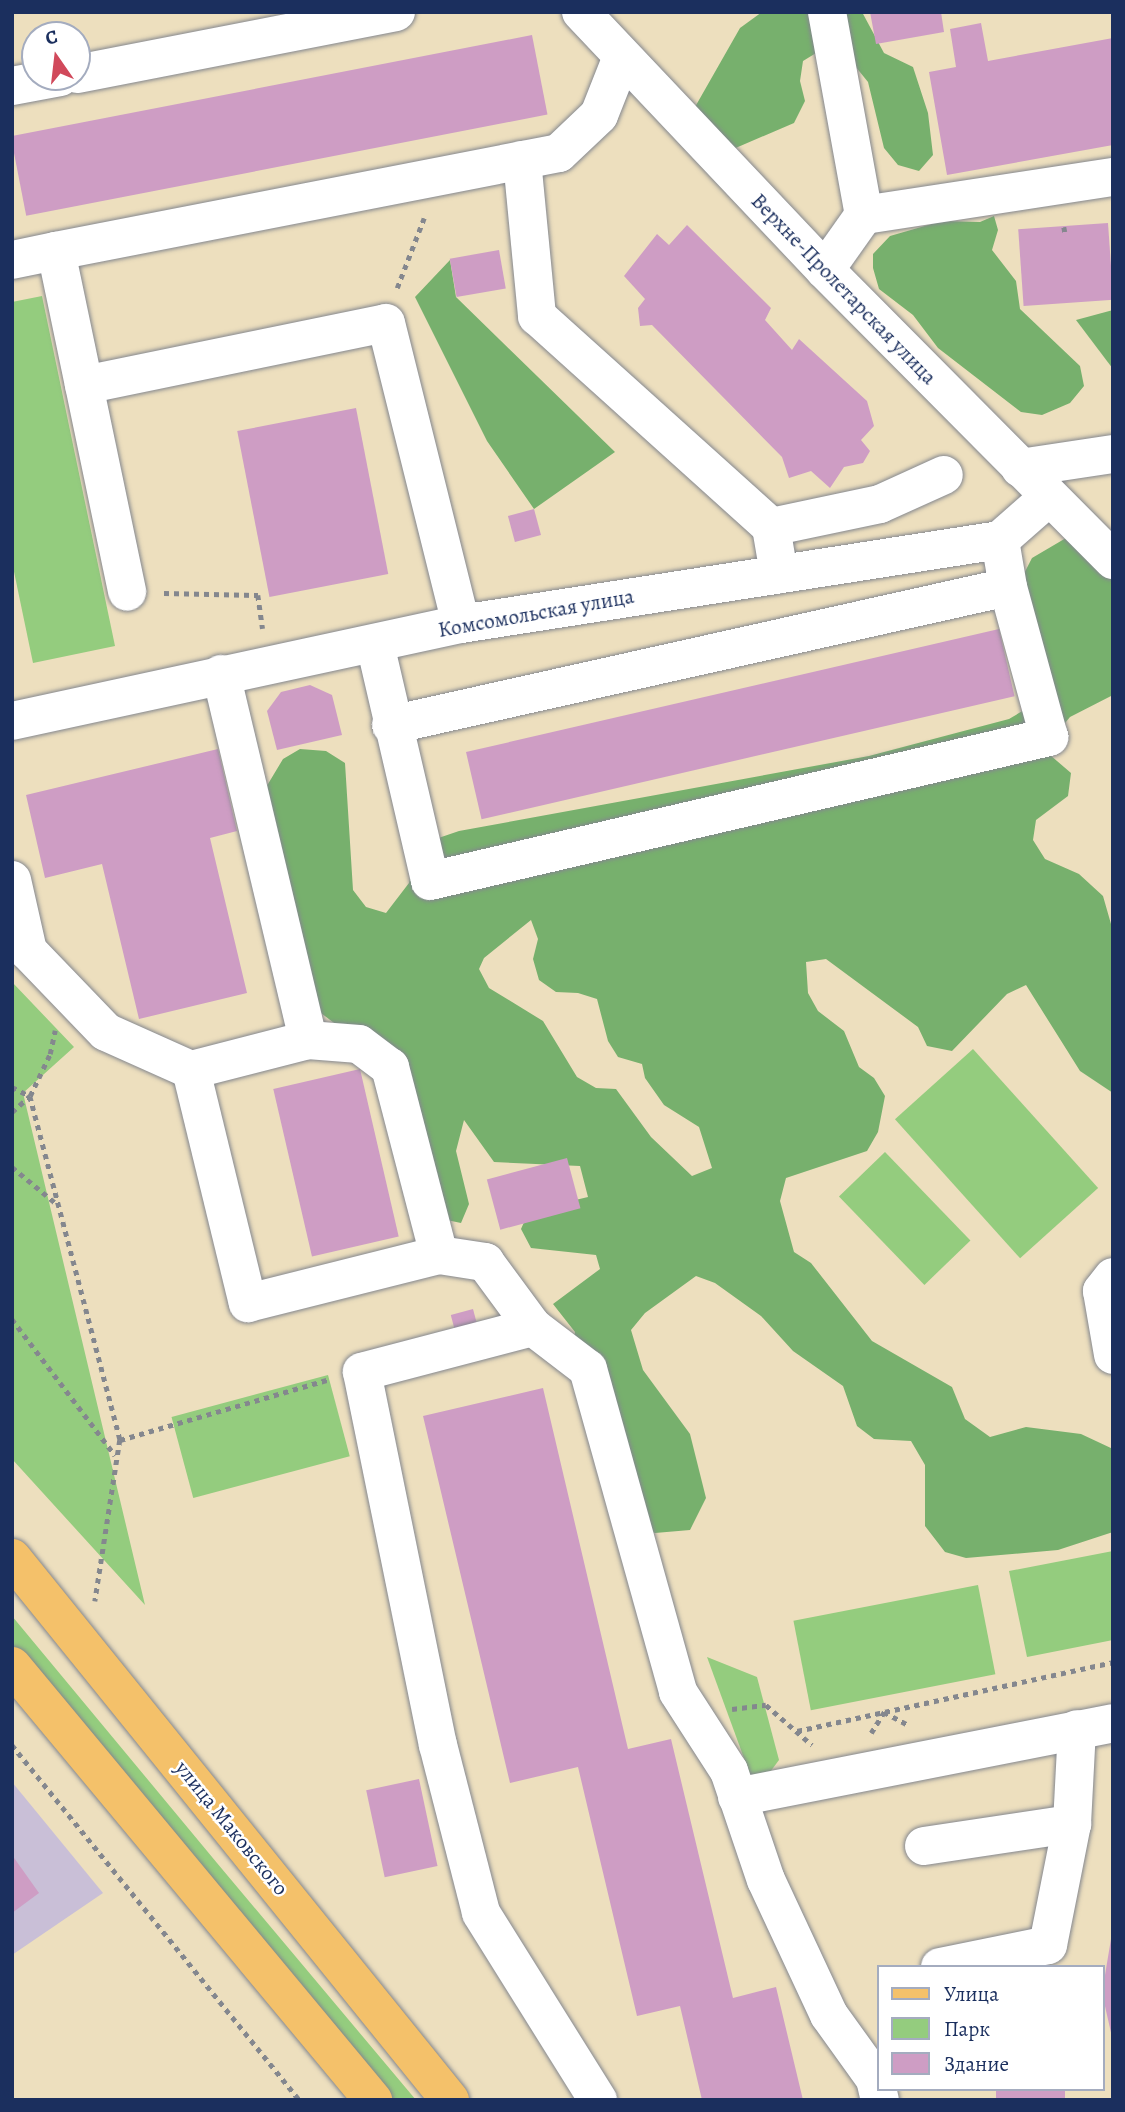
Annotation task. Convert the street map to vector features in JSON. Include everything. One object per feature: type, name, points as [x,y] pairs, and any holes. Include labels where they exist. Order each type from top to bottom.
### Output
[{"type":"main road","name":"улица Маковского","points":[[12,1558],[450,2100]]},
{"type":"main road","points":[[12,1666],[373,2100]]},
{"type":"street","points":[[91,71],[396,12]]},
{"type":"street","name":"Верхне-Пролетарская улица","points":[[581,12],[825,271],[1113,559]]},
{"type":"street","points":[[825,271],[864,215],[828,12]]},
{"type":"street","points":[[12,260],[559,153],[600,115],[622,57]]},
{"type":"street","points":[[522,160],[537,316],[771,527],[779,574]]},
{"type":"street","points":[[864,215],[1113,177]]},
{"type":"street","points":[[56,251],[127,592]]},
{"type":"street","points":[[84,385],[386,323],[461,624]]},
{"type":"street","points":[[1020,468],[1113,454]]},
{"type":"street","points":[[771,527],[880,504],[944,475]]},
{"type":"street","points":[[375,644],[391,725],[430,881],[1049,737],[1008,587],[1000,540],[1049,497]]},
{"type":"street","name":"Комсомольская улица","points":[[12,721],[461,624],[1000,540]]},
{"type":"street","points":[[391,725],[1008,587]]},
{"type":"street","points":[[221,674],[309,1040]]},
{"type":"street","points":[[12,880],[29,951],[106,1032],[191,1070],[309,1040],[359,1044],[390,1067],[439,1255]]},
{"type":"street","points":[[191,1070],[248,1303],[439,1255],[485,1262],[533,1327],[589,1369],[678,1692],[729,1771],[766,1880],[829,2015],[876,2082]]},
{"type":"street","points":[[1113,1278],[1102,1291],[1113,1355]]},
{"type":"street","points":[[533,1327],[362,1372],[438,1745],[481,1913],[598,2100]]},
{"type":"street","points":[[737,1797],[1095,1726],[1048,1945],[950,1965]]},
{"type":"street","points":[[924,1846],[1072,1824]]},
{"type":"path","points":[[386,323],[417,230],[449,174]]},
{"type":"path","points":[[127,592],[258,595]]},
{"type":"path","points":[[12,1112],[30,1096],[50,1054],[64,989]]},
{"type":"path","points":[[12,1087],[30,1096],[120,1440],[94,1610]]},
{"type":"path","points":[[12,1167],[58,1205]]},
{"type":"path","points":[[12,1319],[116,1456]]},
{"type":"path","points":[[120,1440],[132,1434],[362,1372]]},
{"type":"path","points":[[796,1731],[1113,1662]]},
{"type":"path","points":[[693,1716],[766,1705],[844,1774],[884,1712]]},
{"type":"path","points":[[884,1712],[961,1751]]},
{"type":"path","points":[[12,1745],[299,2100]]},
{"type":"shaded area","points":[[12,1782],[103,1893],[12,1955]]},
{"type":"green space","points":[[762,12],[862,12],[884,53],[913,67],[928,113],[933,155],[919,171],[898,165],[884,148],[868,82],[855,66],[821,50],[803,61],[800,81],[805,101],[794,123],[731,150],[695,107],[740,28]]},
{"type":"green space","points":[[994,216],[998,230],[992,250],[1016,281],[1020,309],[1080,366],[1084,386],[1070,403],[1042,415],[1021,412],[938,348],[913,315],[879,289],[873,268],[873,254],[890,236],[942,221],[980,222]]},
{"type":"green space","points":[[450,260],[456,297],[615,452],[534,509],[487,441],[415,297]]},
{"type":"green space","points":[[42,296],[115,646],[33,663],[12,562],[12,302]]},
{"type":"green space","points":[[1113,310],[1113,369],[1076,320]]},
{"type":"green space","points":[[1066,538],[1113,569],[1113,695],[1070,717],[1056,734],[1050,755],[1071,773],[1068,796],[1036,820],[1033,840],[1045,859],[1079,874],[1103,896],[1113,931],[1113,1093],[1080,1071],[1026,985],[1007,994],[952,1051],[927,1046],[918,1027],[826,959],[806,962],[808,993],[818,1011],[844,1031],[859,1067],[874,1078],[885,1096],[878,1132],[867,1151],[786,1178],[780,1201],[794,1252],[811,1263],[872,1341],[952,1387],[965,1419],[990,1437],[1026,1427],[1081,1434],[1113,1449],[1113,1532],[1058,1550],[966,1558],[945,1552],[925,1526],[925,1465],[911,1441],[874,1439],[857,1426],[843,1386],[793,1351],[761,1316],[715,1283],[696,1276],[645,1313],[631,1330],[643,1370],[690,1434],[706,1498],[690,1530],[655,1533],[635,1527],[572,1352],[575,1332],[553,1304],[600,1269],[596,1255],[531,1248],[521,1229],[529,1211],[588,1197],[580,1166],[494,1162],[464,1120],[456,1151],[469,1204],[461,1223],[442,1219],[414,1127],[346,1032],[313,1007],[256,804],[283,759],[300,749],[326,751],[345,763],[353,890],[366,907],[386,913],[409,883],[418,845],[459,831],[869,756],[1009,719],[1036,703],[1012,597],[1032,558]],"holes":[[[531,920],[538,939],[533,959],[539,980],[556,992],[578,993],[597,999],[608,1041],[618,1057],[642,1064],[645,1078],[664,1105],[699,1127],[712,1168],[692,1176],[651,1137],[616,1089],[596,1088],[577,1077],[543,1021],[489,988],[479,969],[484,958]]]},
{"type":"green space","points":[[12,982],[74,1047],[23,1093],[145,1605],[12,1459]]},
{"type":"green space","points":[[973,1049],[1098,1188],[1020,1258],[895,1119]]},
{"type":"green space","points":[[885,1152],[970,1240],[924,1285],[839,1196]]},
{"type":"green space","points":[[328,1375],[350,1456],[193,1498],[172,1417]]},
{"type":"green space","points":[[1113,1551],[1113,1640],[1027,1657],[1009,1571]]},
{"type":"green space","points":[[978,1585],[995,1674],[811,1710],[793,1621]]},
{"type":"green space","points":[[12,1616],[416,2100],[394,2100],[12,1644]]},
{"type":"green space","points":[[707,1657],[757,1677],[779,1760],[756,1791]]},
{"type":"building","points":[[870,12],[941,12],[944,32],[876,44]]},
{"type":"building","points":[[981,23],[988,61],[1113,38],[1113,145],[947,175],[929,72],[956,67],[950,29]]},
{"type":"building","points":[[532,35],[547,115],[26,216],[12,136]]},
{"type":"building","points":[[1108,223],[1113,300],[1024,306],[1018,229]]},
{"type":"building","points":[[687,225],[771,308],[765,320],[792,350],[799,339],[867,401],[874,426],[861,440],[870,451],[863,463],[844,467],[830,488],[811,471],[789,478],[782,457],[652,325],[640,326],[638,308],[645,299],[624,276],[657,234],[669,245]]},
{"type":"building","points":[[499,250],[506,288],[457,297],[450,259]]},
{"type":"building","points":[[356,408],[388,574],[269,597],[237,431]]},
{"type":"building","points":[[534,509],[541,535],[515,542],[508,516]]},
{"type":"building","points":[[999,629],[1015,696],[482,819],[466,752]]},
{"type":"building","points":[[310,685],[332,695],[342,735],[277,750],[267,711],[281,692]]},
{"type":"building","points":[[218,749],[237,831],[210,838],[247,993],[139,1019],[102,864],[45,878],[26,795]]},
{"type":"building","points":[[360,1069],[399,1237],[312,1257],[273,1089]]},
{"type":"building","points":[[567,1158],[580,1208],[500,1230],[487,1179]]},
{"type":"building","points":[[473,1309],[477,1324],[455,1330],[451,1315]]},
{"type":"building","points":[[543,1388],[628,1749],[671,1739],[733,1998],[776,1987],[803,2100],[702,2100],[680,2006],[637,2016],[578,1767],[510,1783],[423,1416]]},
{"type":"building","points":[[419,1779],[438,1866],[385,1877],[366,1790]]},
{"type":"building","points":[[12,1855],[39,1893],[12,1913]]},
{"type":"building","points":[[1113,1933],[1112,2037],[1104,2002],[1104,1981]]},
{"type":"building","points":[[996,2091],[1065,2091],[1065,2100],[996,2100]]}]
